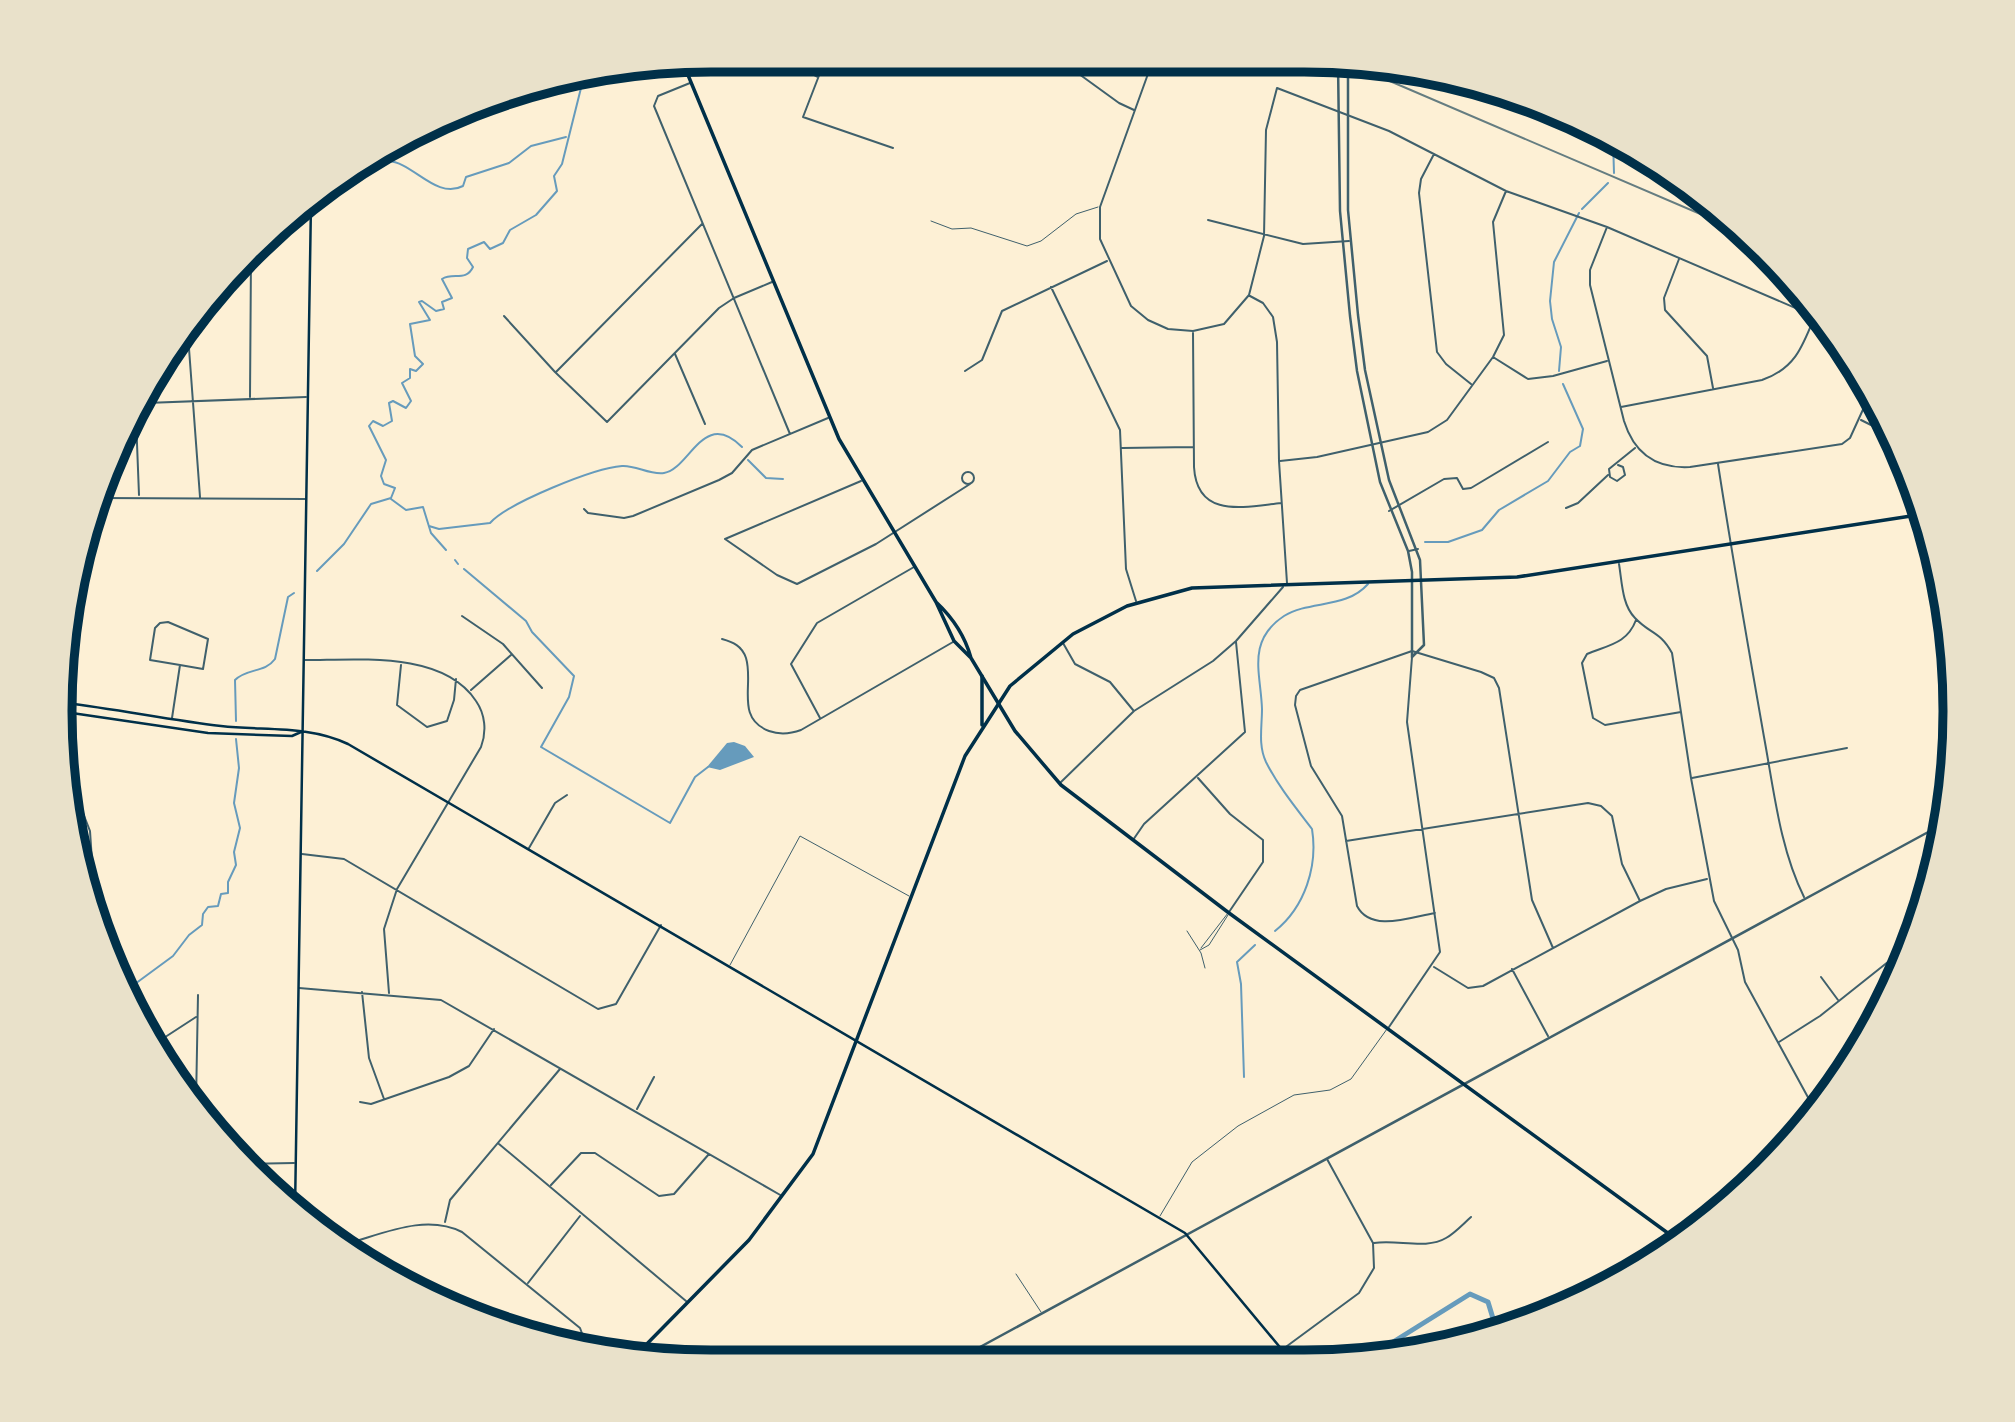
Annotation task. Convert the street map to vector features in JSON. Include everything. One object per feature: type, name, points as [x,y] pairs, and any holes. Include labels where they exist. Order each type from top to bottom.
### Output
[{"type":"main road","points":[[686,73],[829,418],[862,481],[936,602],[954,641],[971,658],[1026,747],[1059,783],[1132,841],[1670,1235]]},
{"type":"main road","points":[[295,1196],[311,213]]},
{"type":"main road","points":[[644,1347],[749,1240],[813,1154],[958,771],[998,702],[1025,671],[1062,641],[1099,618],[1137,602],[1192,588],[1517,577],[1912,516]]},
{"type":"main road","points":[[936,602],[947,613],[967,645],[971,658]]},
{"type":"main road","points":[[982,676],[982,727]]},
{"type":"main road","points":[[72,713],[73,704],[172,719],[321,733],[348,744],[1185,1233],[1282,1350]]},
{"type":"main road","points":[[72,713],[237,735],[292,736],[302,732]]},
{"type":"main road","points":[[171,727],[172,719]]},
{"type":"street","points":[[809,72],[818,77]]},
{"type":"street","points":[[820,72],[803,117],[893,148]]},
{"type":"street","points":[[1075,72],[1135,111]]},
{"type":"street","points":[[1149,72],[1100,207],[1098,232],[1108,261],[1131,306],[1148,320],[1168,329],[1193,331],[1224,324],[1249,295],[1264,236],[1266,130],[1276,88],[1348,114],[1506,191],[1607,227],[1803,312]]},
{"type":"street","points":[[1338,73],[1342,241],[1349,316],[1372,445],[1390,511],[1408,551],[1413,581],[1412,657],[1405,706],[1440,947],[1433,966],[1388,1028]]},
{"type":"street","points":[[1348,73],[1350,241],[1366,370],[1398,506],[1418,549],[1424,581],[1424,645],[1420,652],[1412,657]]},
{"type":"street","points":[[690,83],[658,96],[654,106],[790,434]]},
{"type":"street","points":[[1434,154],[1421,179],[1419,192],[1437,352],[1446,365],[1472,384]]},
{"type":"street","points":[[1340,181],[1348,180]]},
{"type":"street","points":[[1279,461],[1317,457],[1428,432],[1447,421],[1493,357],[1504,335],[1493,222],[1506,191]]},
{"type":"street","points":[[1208,220],[1303,244],[1350,241]]},
{"type":"street","points":[[555,372],[703,224]]},
{"type":"street","points":[[1607,227],[1589,278],[1628,435],[1647,458],[1666,466],[1690,467],[1842,444],[1850,438],[1866,406]]},
{"type":"street","points":[[1679,259],[1664,298],[1665,310],[1707,356],[1713,389]]},
{"type":"street","points":[[965,371],[982,360],[1002,311],[1108,261]]},
{"type":"street","points":[[250,398],[251,268]]},
{"type":"street","points":[[504,316],[555,372],[607,422],[719,308],[734,298],[772,282]]},
{"type":"street","points":[[1051,287],[1116,421],[1121,448],[1126,569],[1137,602]]},
{"type":"street","points":[[1059,783],[1134,711],[1213,661],[1236,641],[1287,583],[1279,461],[1278,342],[1273,317],[1263,303],[1249,295]]},
{"type":"street","points":[[1349,316],[1358,315]]},
{"type":"street","points":[[1620,407],[1762,380],[1780,374],[1794,362],[1811,323]]},
{"type":"street","points":[[1193,331],[1197,488],[1207,499],[1226,507],[1282,503]]},
{"type":"street","points":[[189,343],[200,498]]},
{"type":"street","points":[[674,353],[705,424]]},
{"type":"street","points":[[1493,357],[1528,379],[1553,376],[1608,361]]},
{"type":"street","points":[[1357,371],[1366,370]]},
{"type":"street","points":[[151,403],[307,397]]},
{"type":"street","points":[[584,509],[588,513],[624,518],[633,516],[726,477],[747,453],[829,418]]},
{"type":"street","points":[[1860,420],[1877,428]]},
{"type":"street","points":[[137,431],[139,496]]},
{"type":"street","points":[[1390,511],[1444,479],[1457,478],[1463,489],[1471,488],[1548,442]]},
{"type":"street","points":[[1121,448],[1194,447]]},
{"type":"street","points":[[1566,508],[1578,503],[1609,475],[1611,467],[1618,465],[1636,447]]},
{"type":"street","points":[[1718,463],[1730,545],[1790,870],[1804,897]]},
{"type":"street","points":[[1609,475],[1614,481],[1622,480],[1625,472],[1618,465]]},
{"type":"street","points":[[862,481],[725,539],[758,564],[797,584],[894,533],[970,484],[974,480],[972,473],[964,473],[957,491]]},
{"type":"street","points":[[962,480],[970,484]]},
{"type":"street","points":[[109,498],[306,499]]},
{"type":"street","points":[[1408,551],[1418,549]]},
{"type":"street","points":[[1618,562],[1627,607],[1636,620],[1664,638],[1672,653],[1708,879],[1714,901],[1733,938],[1745,982],[1810,1101]]},
{"type":"street","points":[[820,718],[791,664],[817,623],[915,567]]},
{"type":"street","points":[[462,616],[503,645],[542,688]]},
{"type":"street","points":[[1413,620],[1424,620]]},
{"type":"street","points":[[1636,620],[1631,634],[1622,641],[1587,654],[1582,663],[1593,718],[1605,725],[1682,712]]},
{"type":"street","points":[[168,622],[208,639],[203,669],[180,665],[150,660],[155,628],[160,623],[168,622]]},
{"type":"street","points":[[722,639],[735,643],[746,656],[747,703],[752,716],[762,728],[779,734],[793,733],[954,641]]},
{"type":"street","points":[[1062,641],[1075,664],[1110,682],[1134,711]]},
{"type":"street","points":[[1132,841],[1144,824],[1245,732],[1236,641]]},
{"type":"street","points":[[1435,913],[1387,921],[1368,919],[1361,914],[1357,905],[1342,816],[1311,766],[1297,720],[1296,696],[1300,690],[1412,651],[1494,678],[1499,688],[1532,900],[1553,948]]},
{"type":"street","points":[[470,691],[511,655]]},
{"type":"street","points":[[305,660],[430,667],[457,678],[482,709],[485,737],[476,758],[397,889],[384,929],[389,994]]},
{"type":"street","points":[[402,664],[397,705],[427,727],[447,721],[457,678]]},
{"type":"street","points":[[172,719],[180,665]]},
{"type":"street","points":[[1691,778],[1847,748]]},
{"type":"street","points":[[1197,777],[1230,814],[1263,840],[1263,862],[1229,913]]},
{"type":"street","points":[[77,790],[90,831],[93,871]]},
{"type":"street","points":[[529,848],[555,803],[567,795]]},
{"type":"street","points":[[1346,841],[1588,803],[1601,806],[1612,816],[1622,864],[1640,901]]},
{"type":"street","points":[[975,1350],[1185,1233],[1327,1159],[1548,1036],[1932,829]]},
{"type":"street","points":[[300,854],[344,859],[598,1009],[616,1004],[660,925]]},
{"type":"street","points":[[1433,966],[1468,988],[1483,986],[1640,901],[1666,889],[1708,879]]},
{"type":"street","points":[[1778,1043],[1801,1030],[1895,957]]},
{"type":"street","points":[[1512,970],[1548,1036]]},
{"type":"street","points":[[1821,977],[1839,1001]]},
{"type":"street","points":[[299,988],[441,1000],[783,1197]]},
{"type":"street","points":[[362,992],[369,1058],[384,1100]]},
{"type":"street","points":[[196,1089],[198,995]]},
{"type":"street","points":[[162,1039],[196,1017]]},
{"type":"street","points":[[360,1102],[371,1104],[449,1077],[469,1066],[495,1029]]},
{"type":"street","points":[[445,1224],[450,1200],[561,1068]]},
{"type":"street","points":[[636,1110],[654,1077]]},
{"type":"street","points":[[499,1144],[687,1302]]},
{"type":"street","points":[[550,1186],[581,1153],[595,1153],[659,1196],[674,1194],[690,1180],[710,1153]]},
{"type":"street","points":[[1282,1350],[1359,1293],[1374,1268],[1373,1243],[1327,1159]]},
{"type":"street","points":[[260,1164],[296,1163]]},
{"type":"street","points":[[527,1284],[581,1215]]},
{"type":"street","points":[[1373,1243],[1399,1240],[1425,1244],[1445,1239],[1471,1217]]},
{"type":"street","points":[[354,1242],[424,1223],[445,1224],[462,1232],[527,1284],[580,1328],[583,1337]]},
{"type":"lane","points":[[932,221],[952,229],[971,228],[1027,246],[1041,241],[1076,214],[1100,207]]},
{"type":"lane","points":[[730,965],[800,836],[911,897]]},
{"type":"lane","points":[[1200,950],[1209,945],[1229,913]]},
{"type":"lane","points":[[1200,950],[1229,913]]},
{"type":"lane","points":[[1187,932],[1200,950],[1205,968]]},
{"type":"lane","points":[[1158,1217],[1192,1162],[1238,1126],[1294,1095],[1330,1090],[1351,1079],[1388,1028]]},
{"type":"lane","points":[[1016,1274],[1042,1314]]},
{"type":"water","points":[[734,742],[745,746],[754,757],[720,770],[707,767],[727,743]]},
{"type":"waterway","points":[[317,571],[344,544],[371,504],[391,498],[395,488],[384,484],[381,476],[386,460],[369,426],[373,421],[383,426],[392,421],[389,403],[393,401],[406,408],[411,401],[402,383],[410,378],[410,369],[416,371],[423,364],[415,356],[410,324],[430,320],[419,302],[422,301],[436,311],[444,309],[442,302],[452,298],[442,279],[463,276],[470,272],[473,267],[467,258],[468,249],[484,242],[490,249],[503,243],[510,230],[536,215],[557,191],[554,176],[562,164],[582,85]]},
{"type":"waterway","points":[[387,160],[406,167],[434,185],[453,189],[463,186],[466,177],[509,163],[531,146],[566,137]]},
{"type":"waterway","points":[[1613,152],[1614,173]]},
{"type":"waterway","points":[[1582,209],[1608,183]]},
{"type":"waterway","points":[[1559,371],[1561,347],[1552,319],[1550,301],[1554,262],[1579,213]]},
{"type":"waterway","points":[[1425,542],[1448,542],[1482,530],[1499,510],[1548,481],[1570,452],[1580,446],[1583,429],[1563,384]]},
{"type":"waterway","points":[[429,526],[439,529],[490,523],[532,497],[609,468],[627,466],[664,473],[682,462],[707,437],[717,434],[729,437],[742,447]]},
{"type":"waterway","points":[[748,460],[766,478],[783,479]]},
{"type":"waterway","points":[[391,499],[406,510],[423,507],[431,533],[446,550]]},
{"type":"waterway","points":[[455,560],[458,564]]},
{"type":"waterway","points":[[464,569],[526,621],[532,632],[574,676],[569,697],[541,747],[670,823],[695,777],[708,767]]},
{"type":"waterway","points":[[1275,931],[1294,910],[1307,885],[1313,843],[1312,829],[1282,788],[1264,756],[1261,743],[1262,709],[1258,659],[1260,647],[1264,636],[1284,616],[1294,611],[1339,601],[1359,592],[1368,584]]},
{"type":"waterway","points":[[236,721],[235,680],[275,659],[288,597],[294,593]]},
{"type":"waterway","points":[[134,985],[173,956],[189,935],[202,925],[203,914],[208,907],[218,906],[221,894],[228,893],[228,882],[236,865],[234,852],[240,828],[234,803],[239,768],[236,739]]},
{"type":"waterway","points":[[1244,1077],[1241,984],[1237,962],[1255,945]]},
{"type":"waterway","points":[[1389,1345],[1470,1294],[1488,1302],[1494,1321]]},
{"type":"railway","points":[[1378,76],[1711,219]]}]
